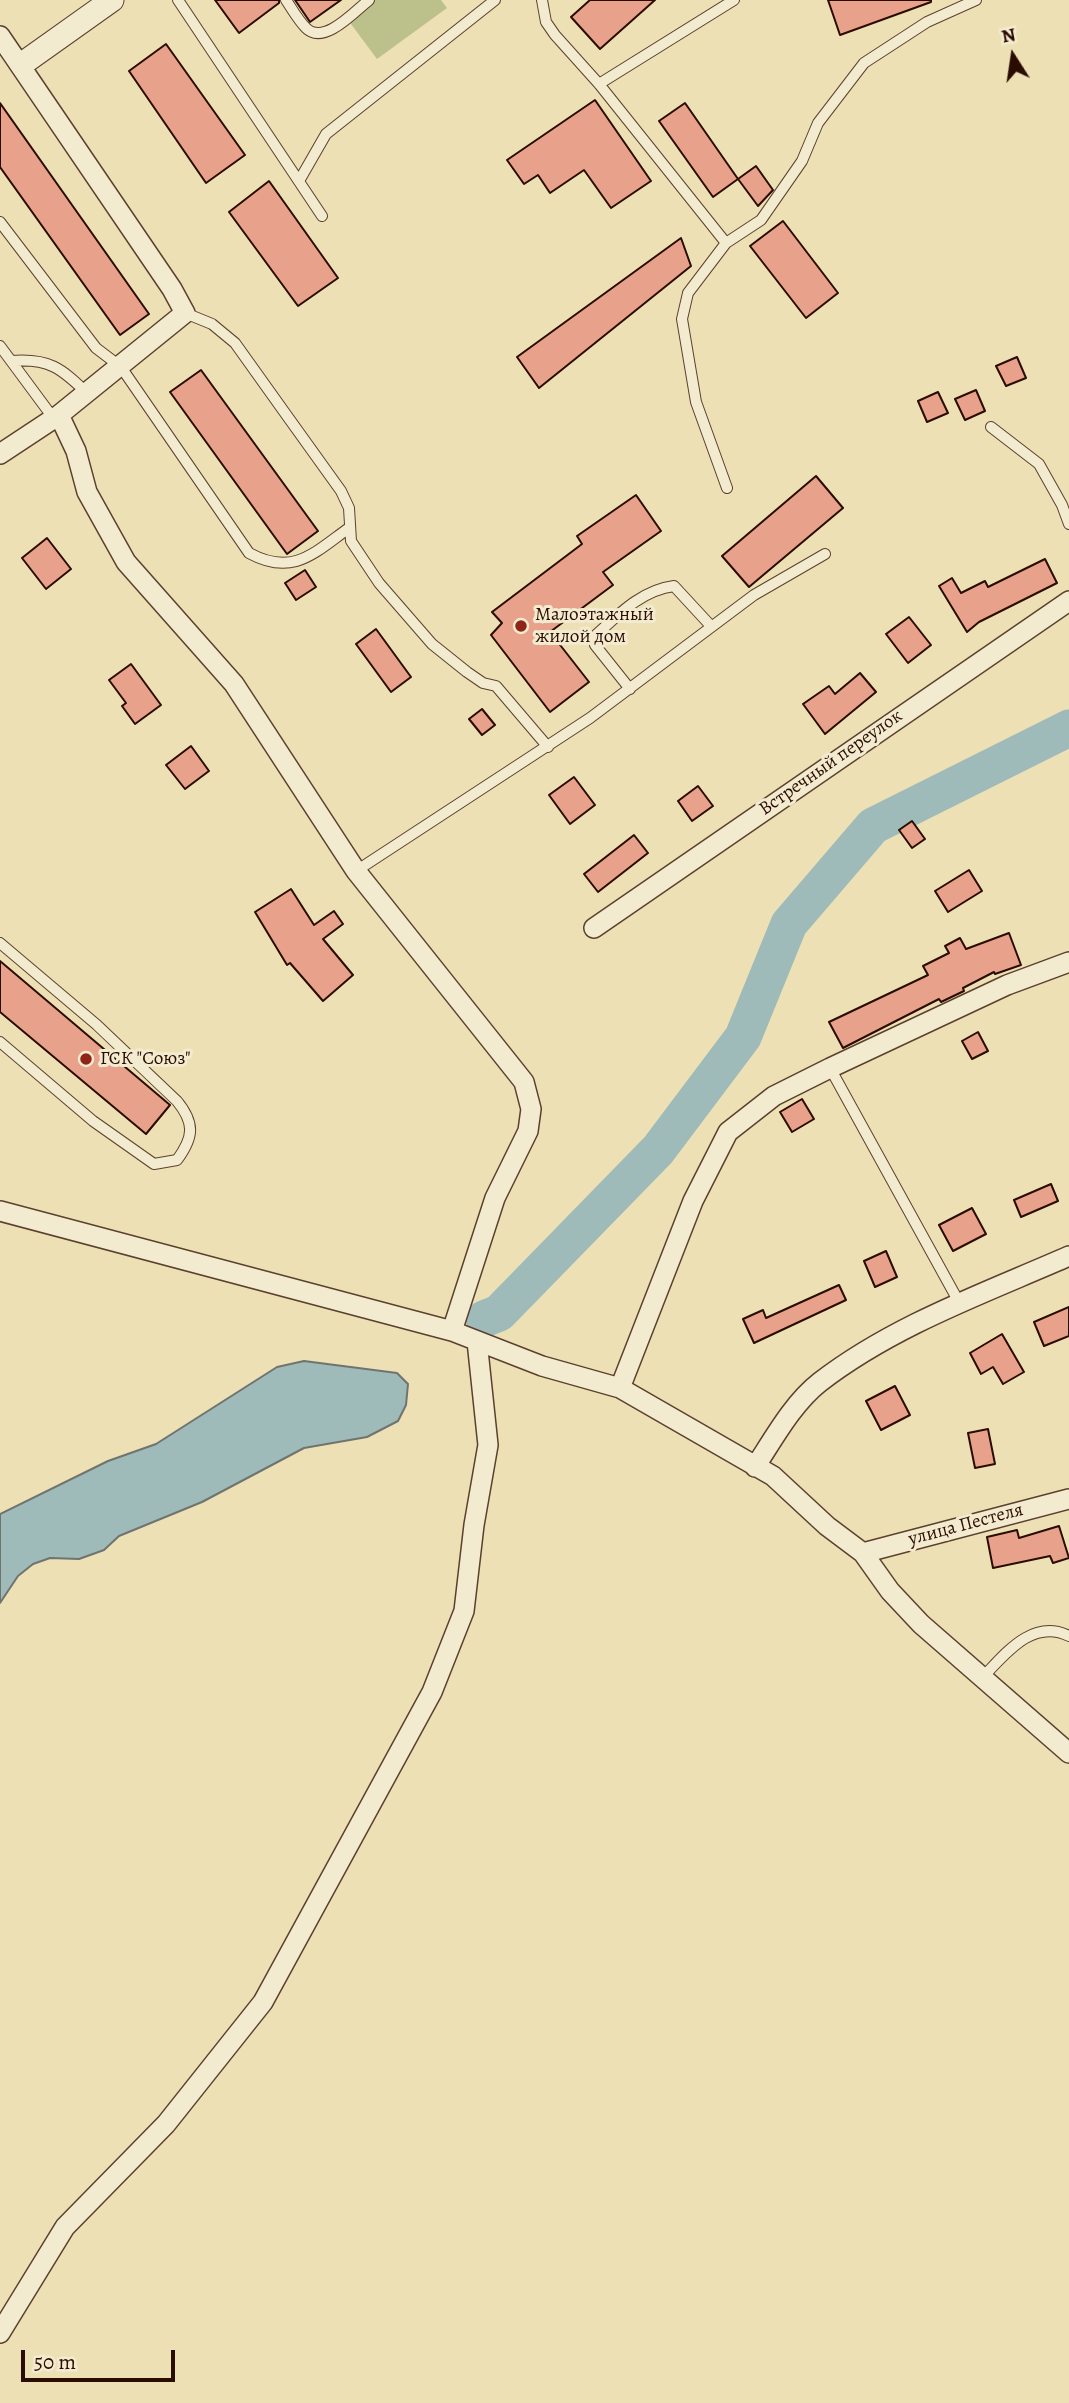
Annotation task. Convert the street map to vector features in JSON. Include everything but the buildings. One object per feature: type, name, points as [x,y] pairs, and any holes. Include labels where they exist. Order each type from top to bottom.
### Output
[{"type":"street","points":[[22,64],[113,0]]},
{"type":"street","points":[[0,36],[22,64],[172,289],[185,313],[56,417],[0,454]]},
{"type":"street","points":[[56,417],[76,451],[87,492],[126,562],[234,684],[356,871],[524,1082],[531,1109],[528,1131],[495,1198],[452,1331]]},
{"type":"street","name":"Встречный переулок","points":[[594,928],[1069,601]]},
{"type":"street","points":[[620,1388],[693,1200],[728,1132],[774,1096],[830,1068],[1007,985],[1069,962]]},
{"type":"street","points":[[0,1211],[452,1331],[542,1366],[620,1388],[773,1476],[827,1526],[863,1553],[890,1591],[921,1624],[1069,1753]]},
{"type":"street","points":[[755,1466],[786,1420],[818,1383],[894,1335],[1069,1256]]},
{"type":"street","points":[[0,2333],[65,2227],[166,2124],[263,2002],[432,1692],[464,1611],[474,1525],[488,1445],[477,1340]]},
{"type":"street","name":"улица Пестеля","points":[[863,1553],[1069,1499]]},
{"type":"lane","points":[[178,0],[322,216]]},
{"type":"lane","points":[[286,0],[308,30],[317,33],[330,30],[369,0]]},
{"type":"lane","points":[[299,181],[326,134],[495,0]]},
{"type":"lane","points":[[542,0],[550,28],[599,84],[726,243]]},
{"type":"lane","points":[[599,84],[734,0]]},
{"type":"lane","points":[[727,488],[696,402],[682,319],[688,293],[726,243],[761,220],[802,160],[818,123],[864,63],[927,22],[976,0]]},
{"type":"lane","points":[[0,222],[96,348],[121,367],[249,553],[264,561],[295,563],[349,527]]},
{"type":"lane","points":[[185,313],[212,324],[235,343],[341,491],[349,508],[349,527],[358,555],[432,644],[475,678],[496,686],[548,747]]},
{"type":"lane","points":[[0,346],[56,417]]},
{"type":"lane","points":[[11,361],[31,359],[60,367],[87,393]]},
{"type":"lane","points":[[991,427],[1039,464],[1062,505],[1069,524]]},
{"type":"lane","points":[[356,871],[548,747],[754,595],[825,554]]},
{"type":"lane","points":[[629,689],[595,645],[596,635],[626,608],[659,588],[674,586],[710,625]]},
{"type":"lane","points":[[0,943],[97,1025],[177,1101],[188,1115],[190,1144],[177,1160],[154,1164],[93,1121],[0,1042]]},
{"type":"lane","points":[[830,1068],[960,1304]]},
{"type":"lane","points":[[983,1677],[1024,1638],[1038,1632],[1059,1631],[1069,1636]]},
{"type":"green space","points":[[375,0],[441,0],[447,8],[377,59],[348,20]]},
{"type":"water","points":[[304,1361],[397,1373],[408,1384],[406,1405],[398,1421],[367,1437],[304,1448],[202,1502],[119,1536],[104,1550],[79,1559],[50,1558],[33,1564],[18,1576],[0,1603],[0,1514],[108,1461],[156,1444],[277,1367]]},
{"type":"waterway","points":[[484,1319],[499,1313],[658,1150],[743,1037],[789,924],[873,826],[1069,728]]},
{"type":"place","name":"Малоэтажный жилой дом","points":[[521,626]]},
{"type":"place","name":"ГСК \"Союз\"","points":[[86,1059]]}]
